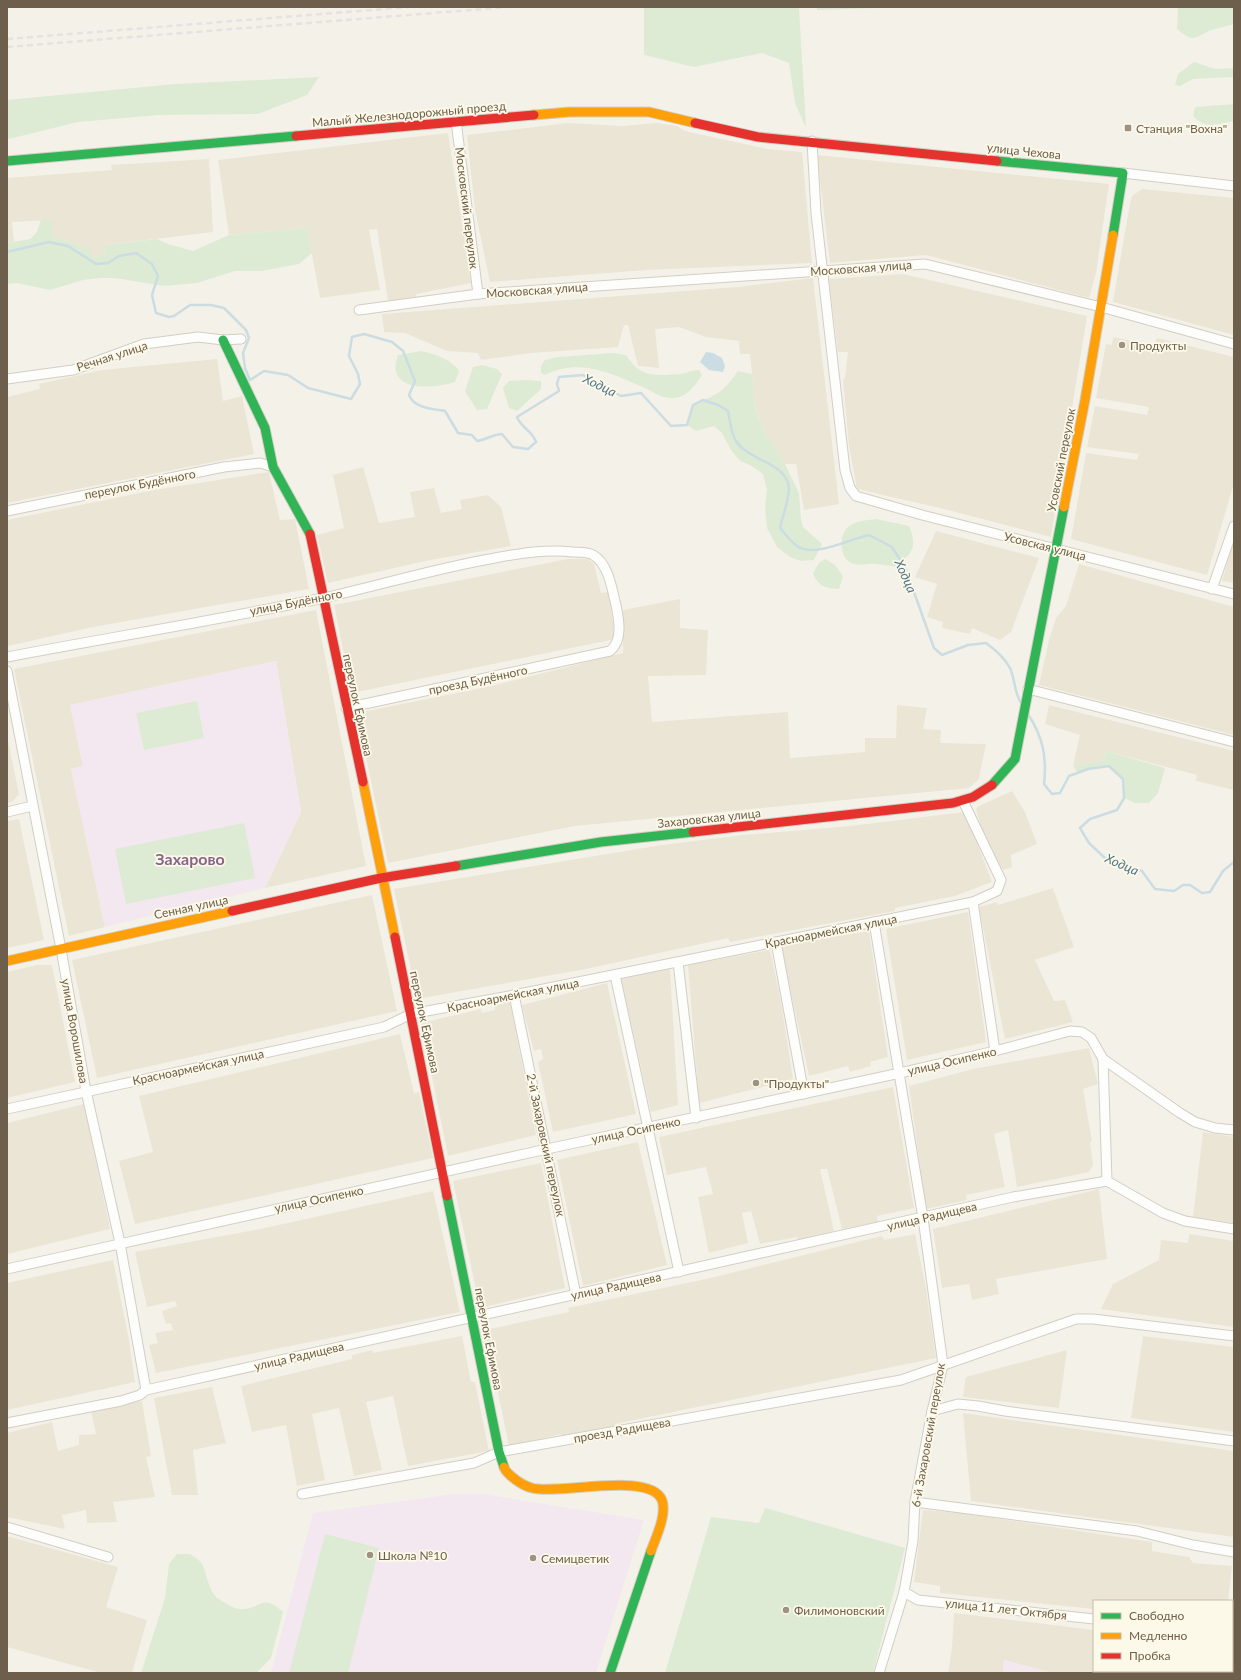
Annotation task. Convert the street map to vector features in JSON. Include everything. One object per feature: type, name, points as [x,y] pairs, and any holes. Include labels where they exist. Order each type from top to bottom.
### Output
[{"type":"street","name":"Малый Железнодорожный проезд","points":[[7,161],[568,112],[650,112],[758,137],[812,141]]},
{"type":"street","name":"Московский переулок","points":[[456,121],[478,294]]},
{"type":"street","name":"улица Чехова","points":[[812,141],[1234,186]]},
{"type":"street","points":[[812,141],[816,213],[822,270]]},
{"type":"street","name":"Усовский переулок","points":[[1017,750],[1101,307],[1123,173]]},
{"type":"street","name":"Московская улица","points":[[359,310],[478,294],[925,264],[1101,307],[1234,344]]},
{"type":"street","name":"Усовская улица","points":[[822,270],[845,470],[850,488],[856,496],[1234,594]]},
{"type":"street","name":"Речная улица","points":[[7,379],[73,370],[144,344],[198,337],[223,340],[241,339]]},
{"type":"street","name":"переулок Ефимова","points":[[223,340],[265,428],[273,467],[307,526],[312,541],[381,878],[411,1014],[499,1452],[505,1470],[519,1483],[533,1488],[551,1490],[593,1486],[639,1486],[656,1492],[662,1501],[662,1519],[610,1673]]},
{"type":"street","name":"переулок Будённого","points":[[7,511],[224,467],[260,463],[273,467]]},
{"type":"street","points":[[1212,589],[1234,526]]},
{"type":"street","name":"улица Будённого","points":[[7,657],[323,598],[465,563],[518,554],[556,550],[594,555],[604,566],[610,582],[617,610],[619,636],[617,646],[610,651]]},
{"type":"street","name":"проезд Будённого","points":[[346,708],[610,651]]},
{"type":"street","name":"улица Ворошилова","points":[[7,672],[61,949],[86,1091],[120,1242],[146,1390]]},
{"type":"street","points":[[1028,689],[1234,742]]},
{"type":"street","name":"Захаровская улица","points":[[381,878],[600,842],[963,801],[986,792],[998,782],[1015,759],[1017,750]]},
{"type":"street","name":"Красноармейская улица","points":[[7,1109],[384,1027],[411,1014],[615,975],[973,902],[997,891],[1001,880],[963,801]]},
{"type":"street","points":[[7,812],[32,806]]},
{"type":"street","name":"Сенная улица","points":[[7,961],[381,878]]},
{"type":"street","points":[[973,902],[995,1051]]},
{"type":"street","name":"6-й Захаровский переулок","points":[[874,922],[923,1218],[943,1365],[932,1411],[915,1502],[913,1540],[904,1592],[879,1673]]},
{"type":"street","points":[[776,942],[804,1094]]},
{"type":"street","points":[[678,962],[696,1118]]},
{"type":"street","points":[[615,975],[679,1272]]},
{"type":"street","name":"2-й Захаровский переулок","points":[[514,995],[576,1294]]},
{"type":"street","name":"улица Осипенко","points":[[7,1269],[120,1242],[900,1073],[995,1051],[1070,1031],[1082,1032],[1091,1038],[1103,1059],[1195,1122],[1215,1128],[1234,1130]]},
{"type":"street","points":[[1103,1059],[1107,1181],[1171,1216],[1185,1221],[1234,1229]]},
{"type":"street","name":"улица Радищева","points":[[7,1423],[121,1401],[140,1395],[146,1390],[1013,1197],[1107,1181]]},
{"type":"street","name":"проезд Радищева","points":[[302,1494],[474,1463],[499,1452],[901,1380],[1076,1319],[1093,1319],[1234,1336]]},
{"type":"street","points":[[932,1411],[958,1404],[1234,1441]]},
{"type":"street","points":[[915,1502],[1137,1531],[1193,1545],[1234,1552]]},
{"type":"street","points":[[7,1527],[108,1557]]},
{"type":"street","name":"улица 11 лет Октября","points":[[904,1592],[918,1600],[1093,1619]]},
{"type":"street","points":[[1233,1633],[1234,1619]]},
{"type":"shaded area","points":[[568,123],[622,126],[657,123],[677,126],[685,131],[767,149],[802,152],[812,263],[647,270],[490,282],[475,210],[467,135]]},
{"type":"shaded area","points":[[448,133],[471,283],[416,294],[416,298],[388,301],[377,229],[369,230],[380,290],[320,298],[307,228],[229,235],[218,160]]},
{"type":"shaded area","points":[[817,155],[1109,184],[1096,273],[1089,298],[926,255],[830,263]]},
{"type":"shaded area","points":[[209,159],[213,232],[104,245],[105,254],[93,258],[89,250],[74,243],[53,237],[51,220],[12,222],[14,242],[7,243],[7,178],[112,170],[111,165]]},
{"type":"shaded area","points":[[1142,189],[1234,198],[1234,335],[1113,302],[1130,203],[1132,196]]},
{"type":"shaded area","points":[[903,274],[1087,316],[1051,537],[944,509],[857,489],[849,446],[843,380],[845,378],[848,352],[838,352],[829,279]]},
{"type":"shaded area","points":[[813,278],[839,504],[804,510],[796,464],[785,464],[764,431],[755,406],[750,354],[740,354],[739,341],[706,337],[679,327],[655,329],[659,368],[638,366],[628,325],[624,325],[618,347],[531,353],[481,360],[478,353],[447,351],[405,333],[384,332],[382,314],[737,287]]},
{"type":"shaded area","points":[[1113,337],[1154,345],[1157,338],[1234,357],[1234,483],[1207,575],[1071,539],[1086,453],[1137,460],[1139,454],[1087,447],[1095,406],[1147,415],[1149,407],[1096,398],[1106,344],[1112,345]]},
{"type":"shaded area","points":[[706,352],[713,353],[722,358],[725,366],[723,372],[709,370],[700,362]]},
{"type":"shaded area","points":[[217,359],[223,401],[242,396],[254,454],[7,503],[7,397],[40,389],[39,384],[102,370]]},
{"type":"shaded area","points":[[363,467],[379,523],[415,517],[410,492],[434,488],[441,513],[462,509],[460,500],[488,495],[501,507],[511,546],[430,560],[328,583],[317,535],[344,528],[333,475]]},
{"type":"shaded area","points":[[269,472],[280,520],[295,519],[309,589],[93,627],[8,646],[7,520],[154,490]]},
{"type":"shaded area","points":[[936,531],[1039,558],[1011,632],[1000,640],[972,628],[970,634],[942,628],[943,622],[927,617],[937,584],[915,577]]},
{"type":"shaded area","points":[[1234,538],[1234,583],[1222,581]]},
{"type":"shaded area","points":[[568,559],[587,559],[594,564],[601,593],[609,592],[615,639],[352,693],[334,605]]},
{"type":"shaded area","points":[[1079,564],[1234,607],[1234,735],[1039,685],[1049,640],[1056,618],[1066,606]]},
{"type":"shaded area","points":[[680,599],[680,628],[708,630],[706,675],[648,676],[652,722],[788,712],[790,758],[865,752],[865,738],[896,738],[897,705],[927,708],[923,729],[941,730],[940,743],[986,744],[979,779],[969,788],[575,826],[388,863],[357,713],[487,687],[623,653],[623,610]]},
{"type":"shaded area","points":[[316,610],[366,866],[265,888],[301,812],[276,661],[70,705],[83,766],[71,769],[105,927],[69,936],[14,669]]},
{"type":"shaded area","points":[[276,661],[301,812],[265,888],[105,927],[71,769],[83,766],[70,705]]},
{"type":"shaded area","points":[[1049,705],[1234,751],[1234,790],[1196,781],[1197,775],[1106,751],[1104,760],[1073,766],[1080,735],[1045,724]]},
{"type":"shaded area","points":[[7,735],[19,794],[12,802],[7,803]]},
{"type":"shaded area","points":[[1012,791],[1025,812],[1037,844],[1011,855],[1012,867],[1003,870],[984,839],[976,809],[979,806]]},
{"type":"shaded area","points":[[965,812],[992,882],[955,896],[895,908],[895,911],[730,942],[728,938],[586,969],[417,999],[394,889],[662,845],[743,835],[850,826]]},
{"type":"shaded area","points":[[19,819],[44,940],[7,948],[7,821]]},
{"type":"shaded area","points":[[1053,888],[1074,947],[1035,960],[1054,1001],[1065,1000],[1073,1022],[1005,1039],[979,907],[997,902],[998,905]]},
{"type":"shaded area","points":[[372,895],[397,1011],[97,1078],[72,960]]},
{"type":"shaded area","points":[[968,912],[986,1042],[907,1060],[886,929]]},
{"type":"shaded area","points":[[869,931],[888,1057],[870,1062],[871,1066],[850,1072],[848,1066],[809,1076],[781,946]]},
{"type":"shaded area","points":[[770,950],[781,1002],[793,1079],[699,1103],[688,965]]},
{"type":"shaded area","points":[[37,965],[52,965],[75,1082],[7,1098],[7,972]]},
{"type":"shaded area","points":[[670,969],[678,1105],[651,1112],[621,978]]},
{"type":"shaded area","points":[[607,983],[636,1114],[553,1132],[538,1062],[543,1059],[541,1049],[534,1051],[522,1005]]},
{"type":"shaded area","points":[[510,1002],[536,1135],[448,1156],[421,1023],[481,1009],[482,1013],[495,1010],[494,1006]]},
{"type":"shaded area","points":[[400,1034],[414,1093],[419,1092],[433,1158],[135,1224],[119,1161],[153,1152],[139,1096]]},
{"type":"shaded area","points":[[1089,1048],[1098,1084],[1083,1089],[1092,1141],[1090,1143],[1093,1165],[1089,1172],[1017,1187],[1008,1130],[994,1134],[1005,1187],[966,1195],[967,1200],[926,1209],[909,1086],[973,1069]]},
{"type":"shaded area","points":[[893,1087],[914,1208],[877,1216],[878,1222],[842,1229],[827,1169],[820,1169],[834,1231],[798,1240],[797,1237],[760,1244],[751,1211],[742,1213],[748,1243],[709,1253],[698,1197],[713,1194],[706,1167],[667,1175],[659,1137]]},
{"type":"shaded area","points":[[84,1104],[110,1229],[7,1254],[7,1123]]},
{"type":"shaded area","points":[[1203,1132],[1234,1137],[1234,1223],[1193,1217]]},
{"type":"shaded area","points":[[638,1142],[667,1265],[583,1286],[557,1160]]},
{"type":"shaded area","points":[[541,1163],[565,1288],[480,1308],[453,1181]]},
{"type":"shaded area","points":[[1099,1189],[1107,1259],[996,1279],[999,1294],[972,1300],[969,1284],[942,1288],[933,1229]]},
{"type":"shaded area","points":[[433,1191],[460,1312],[156,1373],[149,1345],[158,1343],[155,1333],[173,1330],[171,1323],[166,1324],[162,1311],[177,1306],[175,1301],[147,1307],[135,1252],[265,1228]]},
{"type":"shaded area","points":[[915,1234],[926,1289],[936,1358],[615,1424],[616,1427],[563,1437],[561,1434],[509,1446],[485,1330],[569,1312],[568,1308],[706,1279],[882,1236],[884,1240]]},
{"type":"shaded area","points":[[1189,1234],[1234,1241],[1234,1327],[1101,1309],[1113,1284],[1159,1260],[1161,1240],[1188,1243]]},
{"type":"shaded area","points":[[113,1260],[129,1340],[135,1382],[7,1410],[7,1283]]},
{"type":"shaded area","points":[[462,1336],[471,1382],[475,1382],[489,1451],[408,1466],[393,1396],[366,1402],[382,1470],[354,1476],[339,1408],[312,1414],[325,1480],[297,1486],[286,1425],[252,1432],[241,1386],[352,1359],[352,1355],[372,1350],[373,1353]]},
{"type":"shaded area","points":[[1143,1336],[1234,1347],[1234,1432],[1131,1418]]},
{"type":"shaded area","points":[[1067,1350],[1059,1408],[963,1397],[966,1377]]},
{"type":"shaded area","points":[[212,1387],[226,1443],[193,1450],[198,1495],[172,1495],[154,1398]]},
{"type":"shaded area","points":[[142,1401],[151,1456],[146,1457],[155,1497],[113,1502],[117,1522],[87,1523],[86,1510],[62,1515],[65,1529],[7,1517],[7,1433],[52,1422],[58,1451],[79,1445],[79,1435],[96,1434],[91,1411]]},
{"type":"shaded area","points":[[963,1413],[1234,1451],[1234,1537],[971,1501]]},
{"type":"shaded area","points":[[454,1494],[483,1494],[644,1520],[596,1673],[271,1673],[313,1513]]},
{"type":"shaded area","points":[[923,1510],[961,1513],[1152,1542],[1152,1551],[1189,1557],[1193,1563],[1232,1566],[1228,1600],[1093,1600],[1093,1609],[940,1593],[940,1586],[914,1582]]},
{"type":"shaded area","points":[[7,1536],[118,1567],[106,1607],[147,1620],[132,1673],[101,1673],[7,1647]]},
{"type":"shaded area","points":[[954,1613],[1093,1630],[1093,1672],[1233,1672],[1234,1646],[1234,1673],[1052,1673],[1004,1660],[1003,1673],[948,1673],[952,1648]]},
{"type":"shaded area","points":[[1004,1660],[1052,1673],[1003,1673]]},
{"type":"green space","points":[[644,7],[799,7],[806,128],[795,103],[789,63],[762,53],[694,67],[644,55]]},
{"type":"green space","points":[[817,7],[915,7],[817,10]]},
{"type":"green space","points":[[1178,7],[1234,7],[1234,24],[1206,32],[1195,38],[1188,37],[1177,29]]},
{"type":"green space","points":[[1194,62],[1215,69],[1234,68],[1234,77],[1193,79],[1180,86],[1175,85],[1178,74]]},
{"type":"green space","points":[[319,77],[307,95],[258,114],[159,115],[78,122],[9,139],[7,136],[7,100],[175,84]]},
{"type":"green space","points":[[1234,104],[1234,121],[1207,125],[1193,116],[1195,107]]},
{"type":"green space","points":[[41,220],[52,220],[53,237],[74,243],[90,250],[93,258],[105,254],[104,245],[157,239],[168,244],[193,251],[229,235],[307,228],[312,253],[299,264],[262,271],[235,271],[197,283],[164,286],[115,278],[101,278],[83,280],[50,290],[17,283],[7,284],[7,243],[30,239],[37,232]]},
{"type":"green space","points":[[421,351],[452,363],[459,371],[455,382],[424,387],[404,382],[398,376],[396,367],[398,355]]},
{"type":"green space","points":[[613,353],[626,355],[638,369],[647,373],[658,375],[683,374],[694,370],[699,370],[702,375],[693,388],[685,395],[675,398],[667,398],[622,378],[597,370],[572,367],[545,375],[541,373],[541,366],[545,360],[557,357]]},
{"type":"green space","points":[[482,365],[497,369],[502,374],[487,409],[477,410],[465,391],[473,367]]},
{"type":"green space","points":[[738,371],[752,374],[755,407],[764,431],[785,464],[799,493],[803,527],[822,544],[814,560],[801,561],[790,557],[777,547],[767,528],[765,507],[767,490],[763,474],[750,465],[740,461],[731,450],[722,433],[714,426],[696,431],[687,425],[693,405],[723,389]]},
{"type":"green space","points":[[509,381],[541,381],[541,389],[517,411],[509,408],[503,388]]},
{"type":"green space","points":[[876,519],[909,526],[913,540],[912,549],[897,567],[878,564],[854,564],[849,562],[843,554],[842,537],[847,528],[857,522]]},
{"type":"green space","points":[[825,559],[835,565],[843,576],[839,589],[823,586],[817,581],[813,573],[819,563]]},
{"type":"green space","points":[[197,701],[204,738],[144,750],[136,713]]},
{"type":"green space","points":[[1106,751],[1165,768],[1158,793],[1149,803],[1135,803],[1124,798],[1123,779],[1109,766],[1088,769],[1078,773],[1073,766],[1104,760]]},
{"type":"green space","points":[[244,823],[255,878],[126,904],[115,849]]},
{"type":"green space","name":"Филимоновский","points":[[765,1508],[905,1548],[873,1673],[665,1673],[711,1517],[759,1523]]},
{"type":"green space","points":[[325,1534],[379,1548],[348,1673],[289,1673]]},
{"type":"green space","points":[[177,1554],[190,1554],[200,1561],[213,1593],[216,1597],[230,1606],[238,1609],[247,1609],[262,1603],[270,1603],[283,1612],[271,1658],[256,1673],[141,1673],[165,1598],[169,1564]]},
{"type":"waterway","name":"Ходца","points":[[7,252],[49,242],[68,246],[96,264],[108,263],[119,256],[136,253],[152,264],[158,276],[152,295],[156,313],[169,317],[174,316],[190,305],[211,305],[224,308],[246,330],[249,338],[243,353],[245,368],[250,380],[264,371],[288,375],[308,388],[351,399],[360,384],[358,374],[349,356],[352,337],[364,334],[392,342],[403,351],[415,381],[409,395],[411,399],[415,403],[424,407],[445,411],[458,433],[472,435],[477,441],[502,434],[513,447],[528,449],[536,442],[517,417],[559,391],[557,384],[559,377],[583,375],[621,396],[641,393],[671,426],[687,425],[693,405],[703,400],[718,405],[728,411],[733,435],[741,447],[748,453],[772,465],[785,476],[789,487],[789,493],[780,528],[797,546],[804,549],[822,549],[869,535],[892,547],[905,567],[934,648],[942,655],[968,645],[986,643],[1008,664],[1021,703]]},
{"type":"waterway","name":"Ходца","points":[[1028,714],[1037,731],[1043,748],[1045,765],[1044,784],[1052,794],[1060,793],[1069,776],[1088,769],[1109,766],[1123,779],[1124,798],[1117,810],[1090,819],[1080,828],[1089,843],[1106,859],[1142,871],[1155,889],[1174,891],[1183,885],[1190,885],[1202,893],[1210,892],[1223,871],[1234,862]]},
{"type":"railway","points":[[7,39],[409,7]]},
{"type":"railway","points":[[7,47],[509,7]]},
{"type":"traffic: fast","points":[[7,161],[296,136]]},
{"type":"traffic: fast","points":[[997,161],[1123,173],[1113,235]]},
{"type":"traffic: fast","points":[[223,340],[265,428],[273,467],[310,534]]},
{"type":"traffic: fast","points":[[992,785],[1015,759],[1064,507]]},
{"type":"traffic: fast","points":[[456,866],[601,842],[693,832]]},
{"type":"traffic: fast","points":[[447,1196],[499,1452],[504,1467]]},
{"type":"traffic: fast","points":[[610,1673],[651,1551]]},
{"type":"traffic: slow","points":[[534,115],[569,112],[649,112],[695,123]]},
{"type":"traffic: slow","points":[[1064,507],[1085,400],[1113,235]]},
{"type":"traffic: slow","points":[[363,782],[395,937]]},
{"type":"traffic: slow","points":[[7,961],[232,911]]},
{"type":"traffic: slow","points":[[504,1467],[505,1470],[516,1480],[532,1488],[562,1489],[623,1485],[640,1487],[654,1491],[662,1500],[663,1512],[660,1526],[651,1551]]},
{"type":"traffic: jam","points":[[296,136],[534,115]]},
{"type":"traffic: jam","points":[[695,123],[758,137],[997,161]]},
{"type":"traffic: jam","points":[[310,534],[363,782]]},
{"type":"traffic: jam","points":[[693,832],[953,803],[973,797],[992,785]]},
{"type":"traffic: jam","points":[[232,911],[381,878],[456,866]]},
{"type":"traffic: jam","points":[[395,937],[447,1196]]},
{"type":"place","name":"Станция \"Вохна\"","points":[[1128,128]]},
{"type":"place","name":"Продукты","points":[[1122,345]]},
{"type":"place","name":"\"Продукты\"","points":[[756,1083]]},
{"type":"place","name":"Школа №10","points":[[370,1555]]},
{"type":"place","name":"Семицветик","points":[[533,1558]]},
{"type":"place","name":"Филимоновский","points":[[786,1610]]},
{"type":"district","name":"Захарово","points":[[190,858]]}]
